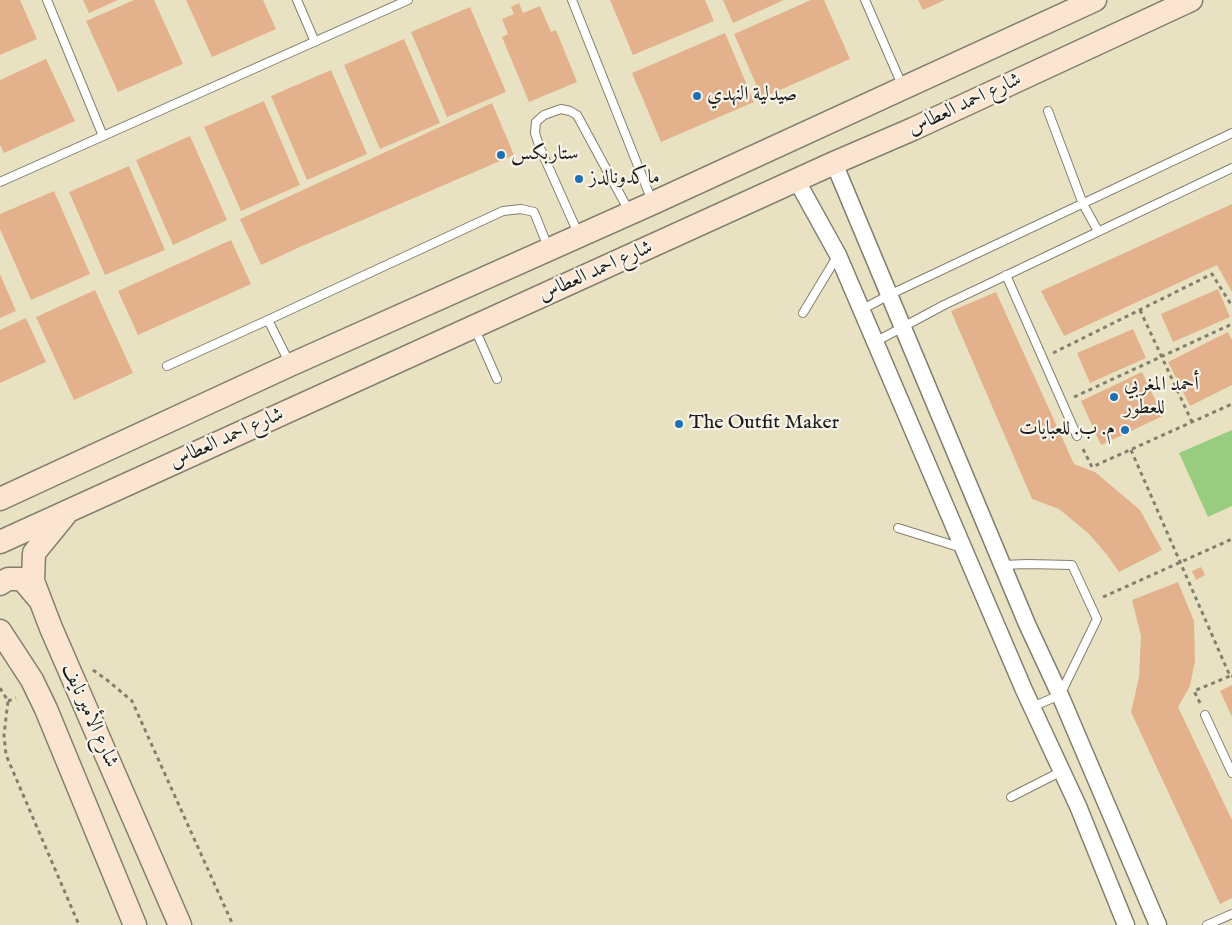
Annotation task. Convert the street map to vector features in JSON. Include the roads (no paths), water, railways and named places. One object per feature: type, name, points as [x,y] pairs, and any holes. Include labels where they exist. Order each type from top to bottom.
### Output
[{"type":"street","name":"شارع احمد العطاس","points":[[0,499],[290,365],[653,203],[1095,0]]},
{"type":"street","name":"شارع احمد العطاس","points":[[0,542],[834,163],[913,130],[1191,0]]},
{"type":"street","points":[[834,163],[1027,624],[1060,695],[1158,925]]},
{"type":"street","points":[[797,181],[838,255],[1032,707],[1078,806],[1126,925]]},
{"type":"street","name":"شارع الأمير نايف","points":[[68,512],[34,553],[33,581],[58,644],[180,925]]},
{"type":"street","points":[[0,584],[8,579],[22,579],[40,600]]},
{"type":"street","name":"شارع الأمير نايف","points":[[0,630],[32,680],[43,702],[135,925]]},
{"type":"lane","points":[[47,0],[103,136]]},
{"type":"lane","points":[[297,0],[315,42]]},
{"type":"lane","points":[[0,182],[408,0]]},
{"type":"lane","points":[[572,0],[653,203]]},
{"type":"lane","points":[[865,0],[904,88]]},
{"type":"lane","points":[[578,235],[535,133],[536,122],[544,115],[561,109],[577,114],[630,213]]},
{"type":"lane","points":[[1048,111],[1083,204],[1098,231]]},
{"type":"lane","points":[[861,310],[1232,133]]},
{"type":"lane","points":[[875,342],[1006,274],[1232,168]]},
{"type":"lane","points":[[167,366],[503,211],[521,209],[534,212],[549,250]]},
{"type":"lane","points":[[803,313],[838,255]]},
{"type":"lane","points":[[1006,274],[1077,436]]},
{"type":"lane","points":[[268,320],[290,365]]},
{"type":"lane","points":[[474,328],[497,379]]},
{"type":"lane","points":[[898,528],[964,548]]},
{"type":"lane","points":[[1002,565],[1072,565],[1097,618],[1060,695],[1032,707]]},
{"type":"lane","points":[[1205,715],[1232,772]]},
{"type":"lane","points":[[1011,797],[1062,771]]},
{"type":"lane","points":[[1207,925],[1232,914]]},
{"type":"place","name":"صيدلية النهدي","points":[[697,96]]},
{"type":"place","name":"ستاربكس","points":[[501,155]]},
{"type":"place","name":"ماكدونالدز","points":[[579,179]]},
{"type":"place","name":"أحمد المغربي للعطور","points":[[1114,397]]},
{"type":"place","name":"The Outfit Maker","points":[[679,424]]},
{"type":"place","name":"م. ب. للعبايات","points":[[1125,430]]}]
